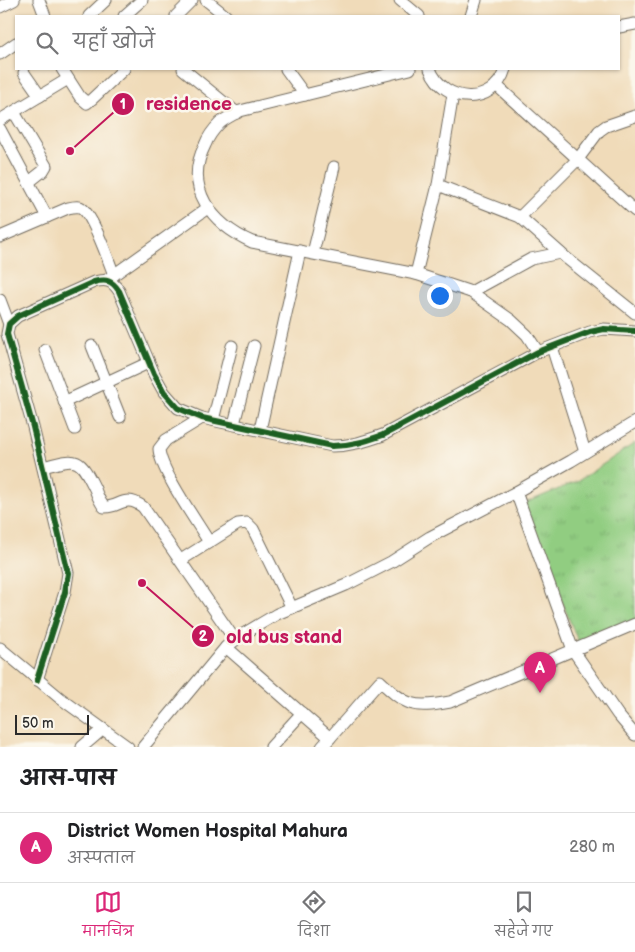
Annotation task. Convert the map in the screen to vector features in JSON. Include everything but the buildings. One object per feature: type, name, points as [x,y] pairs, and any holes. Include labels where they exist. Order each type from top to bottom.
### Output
[{"type":"street","points":[[0,7],[14,0]]},
{"type":"street","points":[[39,0],[44,15]]},
{"type":"street","points":[[90,15],[106,0]]},
{"type":"street","points":[[125,15],[142,0]]},
{"type":"street","points":[[177,15],[192,0]]},
{"type":"street","points":[[206,0],[225,15]]},
{"type":"street","points":[[400,0],[417,15]]},
{"type":"street","points":[[471,15],[476,0]]},
{"type":"street","points":[[620,27],[635,24]]},
{"type":"street","points":[[0,54],[15,44]]},
{"type":"street","points":[[0,120],[40,96],[66,72],[82,100],[86,103],[123,70]]},
{"type":"street","points":[[184,70],[237,113]]},
{"type":"street","points":[[287,70],[305,95]]},
{"type":"street","points":[[406,70],[237,113],[220,122],[208,138],[198,157],[197,185],[202,197],[214,216],[238,235],[252,242],[416,274],[471,292],[511,320],[527,335],[538,352]]},
{"type":"street","points":[[431,70],[437,82],[447,91],[453,94],[472,97],[485,93],[496,85],[504,70]]},
{"type":"street","points":[[24,73],[40,96]]},
{"type":"street","points":[[496,85],[635,211]]},
{"type":"street","points":[[416,274],[438,185],[453,94]]},
{"type":"street","points":[[14,112],[46,166],[44,171],[29,182]]},
{"type":"street","points":[[520,218],[578,159],[599,131],[606,126],[635,116]]},
{"type":"street","points":[[0,129],[47,217]]},
{"type":"street","points":[[313,254],[334,167]]},
{"type":"street","points":[[438,185],[520,218],[560,253],[635,313]]},
{"type":"street","points":[[0,237],[68,208],[78,206],[83,209],[91,219],[111,278],[119,291],[148,363],[170,401],[178,408],[207,419],[332,446],[346,446],[384,435],[538,352],[590,332],[604,330],[635,331]]},
{"type":"street","points":[[9,324],[18,316],[90,283],[111,278],[209,207]]},
{"type":"street","points":[[260,430],[300,251]]},
{"type":"street","points":[[471,292],[531,259],[560,253]]},
{"type":"street","points":[[0,300],[9,324],[7,334],[43,467],[68,573],[65,592],[37,680]]},
{"type":"street","points":[[92,346],[120,417]]},
{"type":"street","points":[[209,542],[176,489],[159,449],[166,440],[207,419],[232,346]]},
{"type":"street","points":[[234,424],[254,346]]},
{"type":"street","points":[[552,347],[585,452]]},
{"type":"street","points":[[45,350],[75,429]]},
{"type":"street","points":[[64,402],[148,363]]},
{"type":"street","points":[[143,747],[231,644],[256,625],[346,585],[390,562],[430,537],[516,492],[635,422]]},
{"type":"street","points":[[43,467],[68,460],[75,461],[87,473],[102,505],[108,507],[128,500],[136,502],[149,514],[180,560],[231,644],[302,713],[326,743],[380,681],[407,702],[418,706],[450,702],[635,624]]},
{"type":"street","points":[[516,492],[573,650],[618,715],[635,735]]},
{"type":"street","points":[[180,560],[244,522],[250,525],[292,608]]},
{"type":"street","points":[[0,648],[37,680],[102,729],[116,742],[128,747]]},
{"type":"street","points":[[271,747],[302,713]]},
{"type":"street","points":[[82,747],[102,729]]},
{"type":"green space","points":[[635,443],[635,621],[579,644],[523,504],[578,481]]},
{"type":"cycle path","points":[[37,680],[65,592],[68,573],[33,427],[7,334],[9,324],[18,316],[94,282],[108,281],[119,291],[154,374],[164,392],[178,408],[202,418],[332,446],[352,444],[383,435],[538,352],[590,332],[604,329],[635,331]]},
{"type":"place","name":"residence","points":[[70,151]]},
{"type":"place","name":"old bus stand","points":[[142,583]]},
{"type":"place","name":"District Women Hospital Mahura","points":[[540,693]]}]
